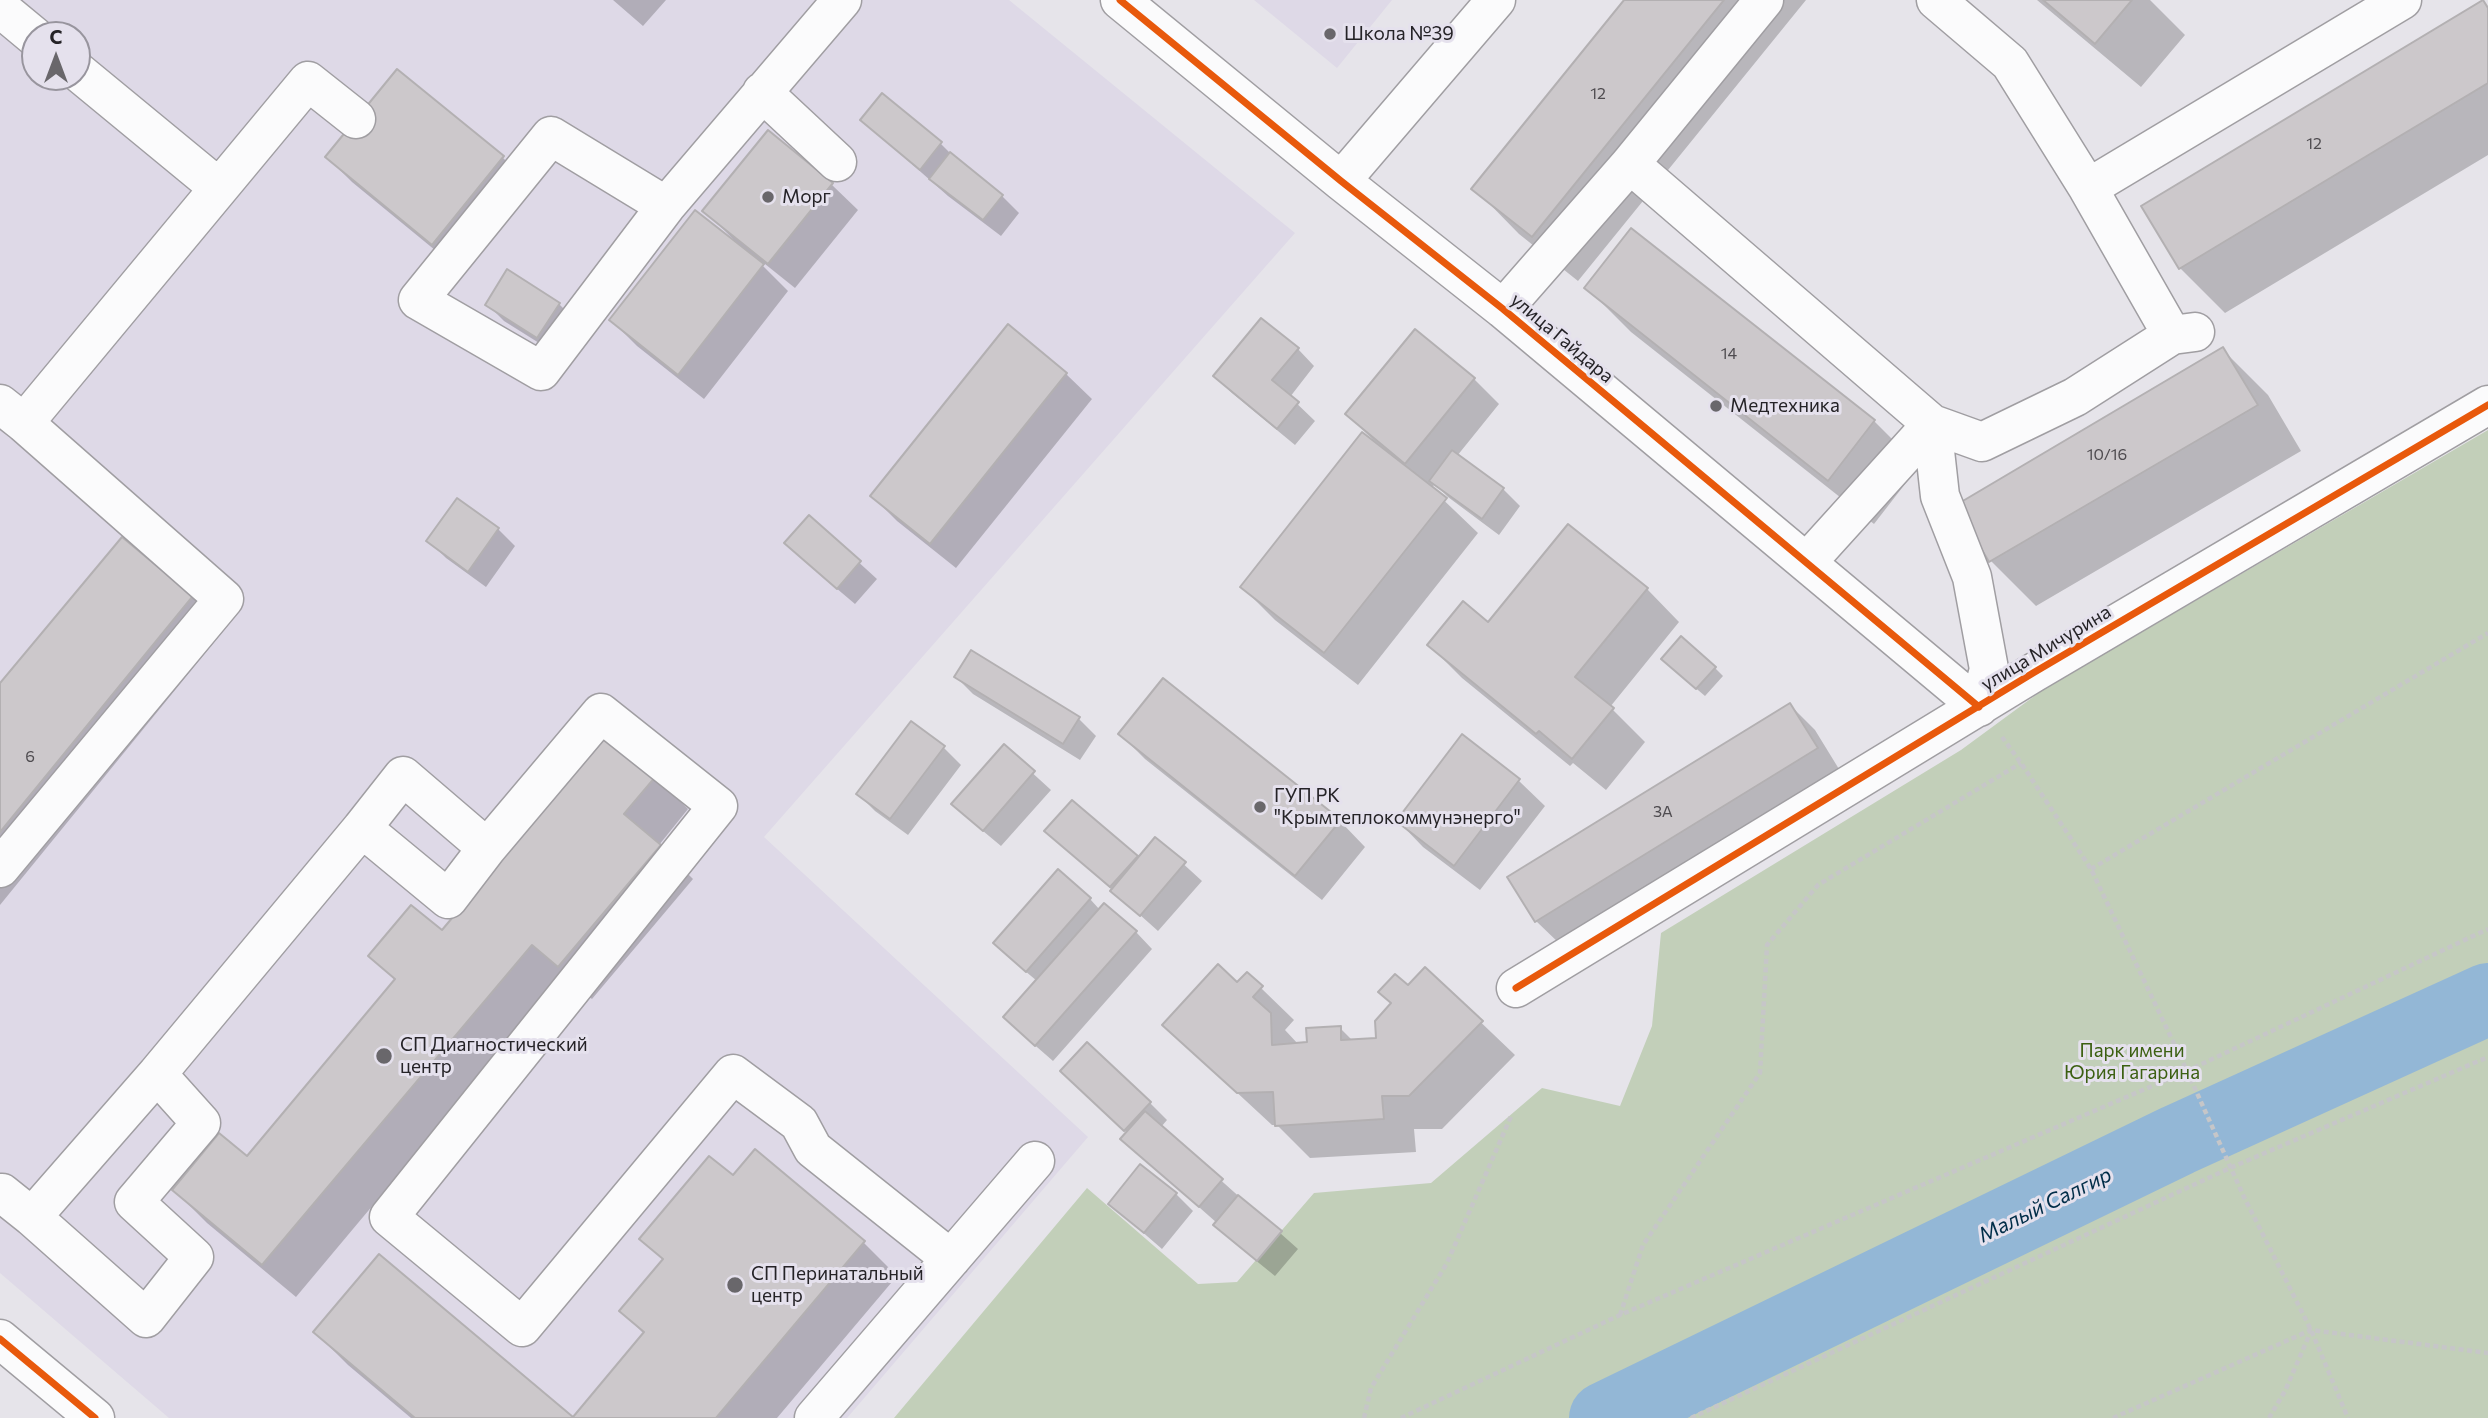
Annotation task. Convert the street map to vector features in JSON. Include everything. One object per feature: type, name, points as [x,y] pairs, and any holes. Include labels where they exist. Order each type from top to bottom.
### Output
[{"type":"street","points":[[666,206],[551,136],[418,300],[541,371],[666,206],[842,0]]},
{"type":"street","name":"улица Гайдара","points":[[1120,0],[1341,181],[1503,309],[1979,707]]},
{"type":"street","points":[[1341,181],[1496,0]]},
{"type":"street","points":[[1503,309],[1630,164],[1764,0]]},
{"type":"street","points":[[1630,164],[1932,424],[1982,442],[2075,397],[2183,333],[2010,63],[1936,0]]},
{"type":"street","points":[[2088,188],[2402,0]]},
{"type":"street","points":[[0,8],[21,25]]},
{"type":"street","points":[[0,868],[224,599],[12,413],[219,188],[308,81],[356,119]]},
{"type":"street","points":[[91,83],[219,188]]},
{"type":"street","points":[[762,92],[837,162]]},
{"type":"street","name":"улица Мичурина","points":[[1516,988],[1979,707],[2488,405]]},
{"type":"street","points":[[1807,562],[1932,424]]},
{"type":"street","points":[[1932,424],[1940,496],[1972,577],[1989,669],[1979,707]]},
{"type":"street","points":[[362,828],[448,899],[487,848],[601,713],[718,806],[389,1217],[522,1327],[733,1074],[799,1123],[813,1149],[951,1259]]},
{"type":"street","points":[[32,1217],[157,1074],[403,776],[487,848]]},
{"type":"street","points":[[0,1195],[2,1193],[32,1217],[146,1318],[194,1257],[134,1202],[201,1123],[157,1074]]},
{"type":"street","points":[[814,1418],[1035,1161]]},
{"type":"street","points":[[0,1339],[95,1418]]},
{"type":"path","points":[[2091,869],[2488,633]]},
{"type":"path","points":[[1979,707],[2021,763],[2091,869],[2230,1168],[2311,1330],[2348,1418]]},
{"type":"path","points":[[1620,1315],[1643,1245],[1760,1073],[1767,945],[1818,885],[2021,763]]},
{"type":"path","points":[[1401,1418],[1620,1315],[2187,1071],[2488,929]]},
{"type":"path","points":[[1691,1418],[2230,1168],[2488,1058]]},
{"type":"path","points":[[1364,1418],[1371,1388],[1447,1263],[1512,1114]]},
{"type":"path","points":[[2269,1418],[2285,1391],[2311,1330]]},
{"type":"path","points":[[2113,1418],[2311,1330],[2488,1353]]},
{"type":"shaded area","points":[[0,0],[1009,0],[1295,233],[764,837],[1088,1137],[847,1418],[169,1418],[0,1273]]},
{"type":"shaded area","name":"Школа №39","points":[[1254,0],[1392,0],[1337,68]]},
{"type":"green space","name":"Парк имени Юрия Гагарина","points":[[2488,430],[2488,1418],[894,1418],[1087,1188],[1198,1284],[1237,1282],[1314,1193],[1431,1183],[1542,1088],[1620,1106],[1652,1026],[1661,933],[1961,750],[2044,689]]},
{"type":"building","points":[[1624,0],[1724,0],[1532,237],[1471,189]]},
{"type":"building","points":[[2043,0],[2132,0],[2095,44]]},
{"type":"building","points":[[2483,0],[2488,8],[2488,83],[2179,269],[2141,206]]},
{"type":"building","points":[[397,69],[504,156],[432,245],[325,157]]},
{"type":"building","points":[[882,93],[942,142],[920,170],[860,120]]},
{"type":"building","name":"Морг","points":[[768,130],[833,183],[768,264],[702,211]]},
{"type":"building","points":[[950,152],[1003,195],[983,220],[929,179]]},
{"type":"building","points":[[695,210],[764,264],[678,375],[609,320]]},
{"type":"building","points":[[1631,228],[1875,420],[1828,481],[1584,288]]},
{"type":"building","points":[[507,269],[560,303],[537,338],[485,305]]},
{"type":"building","points":[[1261,318],[1299,348],[1272,380],[1299,402],[1277,429],[1213,376]]},
{"type":"building","points":[[1008,324],[1067,373],[930,544],[870,496]]},
{"type":"building","points":[[1415,329],[1475,378],[1405,464],[1345,414]]},
{"type":"building","points":[[2223,347],[2258,405],[1989,562],[1956,505]]},
{"type":"building","points":[[1362,432],[1447,498],[1324,653],[1240,587]]},
{"type":"building","points":[[1452,450],[1504,488],[1482,519],[1429,481]]},
{"type":"building","points":[[457,498],[499,528],[468,572],[426,541]]},
{"type":"building","points":[[809,515],[861,561],[837,589],[784,543]]},
{"type":"building","points":[[1568,524],[1648,588],[1575,677],[1614,708],[1572,759],[1539,731],[1536,734],[1427,645],[1463,601],[1488,622]]},
{"type":"building","points":[[122,537],[193,596],[0,832],[0,683]]},
{"type":"building","points":[[1681,636],[1716,667],[1696,689],[1661,659]]},
{"type":"building","points":[[971,650],[1080,717],[1063,744],[954,677]]},
{"type":"building","points":[[1163,678],[1341,820],[1295,876],[1118,734]]},
{"type":"building","points":[[1790,703],[1818,748],[1535,922],[1507,877]]},
{"type":"building","points":[[911,721],[945,746],[890,819],[856,794]]},
{"type":"building","name":"СП Диагностический центр","points":[[607,734],[657,775],[624,814],[661,845],[558,967],[532,945],[262,1265],[172,1190],[219,1133],[247,1156],[395,979],[368,956],[411,905],[442,930]]},
{"type":"building","points":[[1462,734],[1520,779],[1454,866],[1396,821]]},
{"type":"building","points":[[1004,744],[1035,771],[983,831],[951,804]]},
{"type":"building","points":[[1072,800],[1138,856],[1110,887],[1044,831]]},
{"type":"building","points":[[1155,837],[1186,862],[1140,916],[1110,891]]},
{"type":"building","points":[[1058,869],[1091,898],[1026,972],[993,943]]},
{"type":"building","points":[[1104,903],[1137,931],[1035,1046],[1003,1017]]},
{"type":"building","points":[[1218,964],[1237,982],[1247,972],[1263,986],[1253,997],[1271,1013],[1272,1045],[1307,1042],[1306,1028],[1341,1026],[1341,1040],[1376,1038],[1375,1021],[1391,1003],[1378,992],[1395,974],[1408,985],[1425,967],[1483,1021],[1409,1096],[1382,1096],[1384,1119],[1275,1126],[1273,1092],[1237,1093],[1162,1025]]},
{"type":"building","points":[[1087,1042],[1151,1102],[1124,1131],[1060,1071]]},
{"type":"building","points":[[1145,1111],[1223,1179],[1199,1207],[1120,1139]]},
{"type":"building","name":"СП Перинатальный центр","points":[[755,1149],[865,1241],[716,1418],[415,1418],[313,1332],[379,1254],[573,1417],[644,1332],[619,1311],[663,1259],[639,1239],[709,1156],[733,1175]]},
{"type":"building","points":[[1140,1164],[1177,1193],[1144,1233],[1108,1204]]},
{"type":"building","points":[[1238,1195],[1282,1231],[1257,1261],[1213,1225]]},
{"type":"waterway","name":"Малый Салгир","points":[[1605,1418],[2178,1140],[2488,999]]},
{"type":"cycle path","points":[[1120,0],[1341,181],[1503,309],[1979,707]]},
{"type":"cycle path","points":[[1516,988],[2033,673],[2488,405]]},
{"type":"cycle path","points":[[0,1339],[95,1418]]},
{"type":"place","name":"Школа №39","points":[[1330,34]]},
{"type":"place","name":"Морг","points":[[768,197]]},
{"type":"place","name":"Медтехника","points":[[1716,406]]},
{"type":"place","name":"ГУП РК \"Крымтеплокоммунэнерго\"","points":[[1260,807]]},
{"type":"place","name":"СП Диагностический центр","points":[[384,1056]]},
{"type":"place","name":"СП Перинатальный центр","points":[[735,1285]]}]
